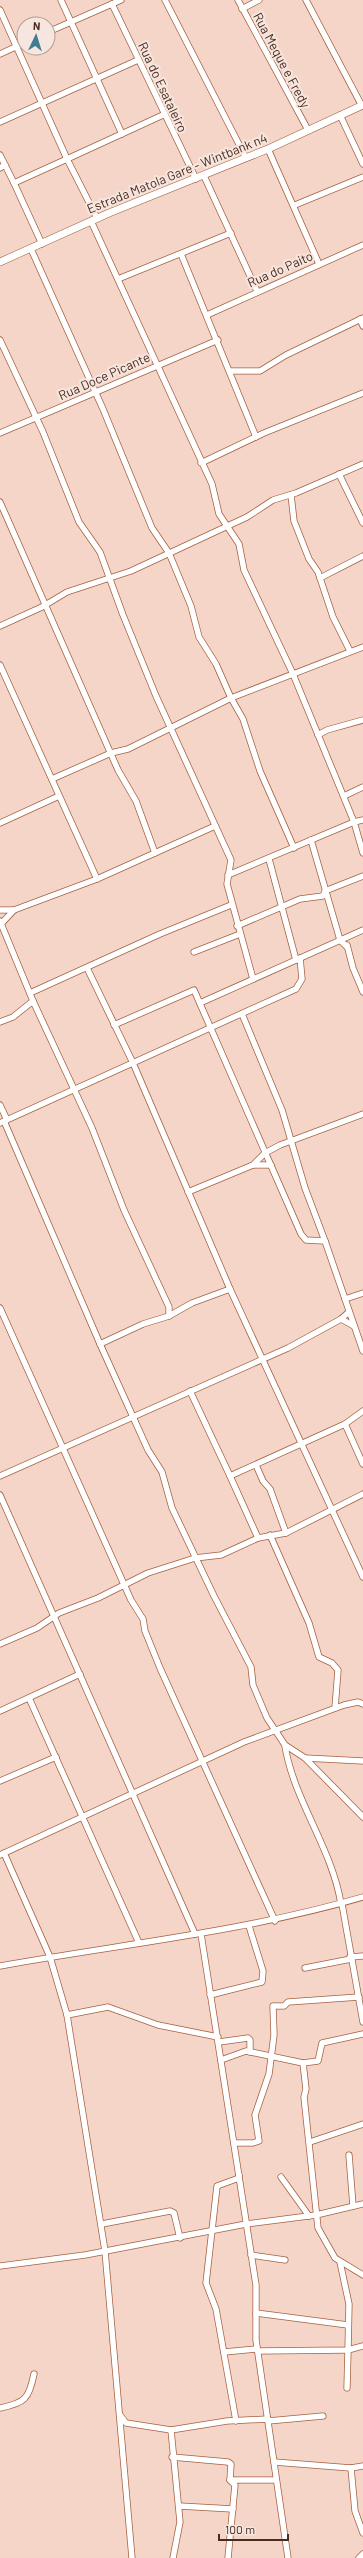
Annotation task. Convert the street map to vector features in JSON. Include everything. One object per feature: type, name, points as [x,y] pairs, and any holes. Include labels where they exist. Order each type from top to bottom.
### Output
[{"type":"street","points":[[61,0],[122,134]]},
{"type":"street","points":[[56,28],[121,0]]},
{"type":"street","points":[[165,0],[246,158]]},
{"type":"street","name":"Rua Meque e Fredy","points":[[238,0],[308,130]]},
{"type":"street","points":[[242,9],[259,0]]},
{"type":"street","points":[[306,0],[362,105]]},
{"type":"street","name":"Rua do Esataleiro","points":[[112,4],[163,115],[196,179]]},
{"type":"street","points":[[0,10],[16,47],[0,54]]},
{"type":"street","points":[[20,56],[43,102],[118,279],[201,463],[212,484],[219,514],[239,544],[244,570],[293,674],[350,810],[363,853]]},
{"type":"street","points":[[0,122],[96,77],[138,60]]},
{"type":"street","name":"Estrada Matola Gare - Wintbank n4","points":[[0,262],[94,220],[268,149],[362,105]]},
{"type":"street","points":[[14,183],[163,115]]},
{"type":"street","points":[[340,115],[363,164]]},
{"type":"street","points":[[268,149],[295,205],[319,264]]},
{"type":"street","points":[[0,155],[3,166],[14,183],[42,244]]},
{"type":"street","points":[[204,176],[257,291]]},
{"type":"street","points":[[295,205],[363,178]]},
{"type":"street","points":[[118,279],[231,234]]},
{"type":"street","name":"Rua do Paito","points":[[208,316],[257,291],[363,245]]},
{"type":"street","points":[[31,248],[152,528],[169,553],[191,606],[199,637],[216,664],[231,698],[243,719],[260,771],[294,848]]},
{"type":"street","points":[[181,254],[218,340],[256,437]]},
{"type":"street","points":[[230,371],[260,371],[286,354],[362,318],[363,326]]},
{"type":"street","points":[[0,340],[35,418],[43,432],[81,526],[100,552],[109,579],[156,696],[231,860],[227,884],[231,905],[253,979]]},
{"type":"street","name":"Rua Doce Picante","points":[[0,433],[95,394],[157,365],[218,340]]},
{"type":"street","points":[[201,463],[335,402],[363,393]]},
{"type":"street","points":[[0,626],[46,605],[67,592],[131,571],[227,527],[273,500],[363,464]]},
{"type":"street","points":[[339,474],[363,523]]},
{"type":"street","points":[[291,494],[294,521],[309,559],[320,578],[331,612],[350,651]]},
{"type":"street","points":[[0,502],[111,753],[136,801],[155,853]]},
{"type":"street","points":[[320,578],[363,556]]},
{"type":"street","points":[[52,779],[111,753],[128,749],[171,726],[231,698],[363,647]]},
{"type":"street","points":[[0,665],[97,879]]},
{"type":"street","points":[[318,735],[363,720]]},
{"type":"street","points":[[344,796],[363,787]]},
{"type":"street","points":[[0,822],[59,796]]},
{"type":"street","points":[[350,810],[363,818]]},
{"type":"street","points":[[228,875],[269,859],[363,818]]},
{"type":"street","points":[[0,910],[14,910],[97,879],[215,826]]},
{"type":"street","points":[[312,840],[340,940],[347,947],[363,992]]},
{"type":"street","points":[[4,1121],[251,1010],[299,986],[302,979],[298,959],[269,859]]},
{"type":"street","points":[[237,926],[300,899],[323,896],[326,890],[363,876]]},
{"type":"street","points":[[30,993],[160,934],[231,905]]},
{"type":"street","points":[[14,910],[1,923],[33,1001],[74,1090],[124,1210],[169,1307],[169,1316]]},
{"type":"street","points":[[200,1003],[363,930]]},
{"type":"street","points":[[194,952],[240,934]]},
{"type":"street","points":[[347,947],[349,937]]},
{"type":"street","points":[[87,968],[133,1063],[230,1289],[263,1358],[330,1510],[363,1577]]},
{"type":"street","points":[[114,1025],[192,990],[200,1003],[303,1238],[310,1241],[325,1241]]},
{"type":"street","points":[[0,1022],[13,1016],[33,1001]]},
{"type":"street","points":[[247,1022],[251,1010]]},
{"type":"street","points":[[242,1014],[247,1022],[282,1110],[290,1141],[363,1351]]},
{"type":"street","points":[[0,1105],[4,1121],[100,1344],[134,1416],[148,1450],[162,1472],[169,1502],[195,1558],[251,1667],[258,1699],[274,1730],[285,1745],[305,1758],[363,1817]]},
{"type":"street","points":[[188,1192],[253,1165],[265,1153],[290,1141],[363,1114]]},
{"type":"street","points":[[253,1165],[271,1165]]},
{"type":"street","points":[[100,1344],[143,1324],[169,1316],[192,1303],[230,1289]]},
{"type":"street","points":[[345,1299],[363,1293]]},
{"type":"street","points":[[169,1307],[177,1312]]},
{"type":"street","points":[[0,1308],[1,1315],[63,1447],[135,1608],[143,1618],[145,1631],[160,1668],[275,1921]]},
{"type":"street","points":[[0,1476],[263,1358],[341,1320],[349,1312]]},
{"type":"street","points":[[341,1320],[354,1326]]},
{"type":"street","points":[[190,1391],[258,1538]]},
{"type":"street","points":[[230,1476],[345,1424],[363,1411]]},
{"type":"street","points":[[345,1424],[363,1464]]},
{"type":"street","points":[[256,1465],[263,1481],[270,1489],[286,1533]]},
{"type":"street","points":[[0,1644],[36,1628],[54,1615],[98,1598],[148,1573],[195,1558],[221,1555],[258,1538],[286,1533],[363,1494]]},
{"type":"street","points":[[0,1496],[132,1794],[198,1934],[220,2051],[256,2285],[258,2350],[288,2558]]},
{"type":"street","points":[[270,1535],[309,1623],[319,1657],[332,1663],[338,1670],[335,1708]]},
{"type":"street","points":[[0,1711],[80,1674]]},
{"type":"street","points":[[28,1698],[56,1757],[138,1943]]},
{"type":"street","points":[[132,2558],[123,2423],[119,2413],[102,2224],[66,2016],[50,1957],[2,1854],[83,1818],[202,1761],[274,1730],[335,1708],[356,1702],[363,1704]]},
{"type":"street","points":[[285,1745],[288,1765],[330,1861],[342,1904],[363,2022]]},
{"type":"street","points":[[0,1781],[56,1757]]},
{"type":"street","points":[[305,1758],[363,1760]]},
{"type":"street","points":[[0,1966],[249,1926],[342,1904],[363,1897]]},
{"type":"street","points":[[210,1995],[262,1982],[263,1971],[249,1926]]},
{"type":"street","points":[[305,1968],[363,1956]]},
{"type":"street","points":[[234,2143],[259,2141],[255,2115],[269,2074],[274,2035],[273,2006],[284,2006],[288,2002],[358,1997]]},
{"type":"street","points":[[66,2016],[108,2008],[158,2025],[218,2039],[248,2038],[251,2044],[250,2052]]},
{"type":"street","points":[[221,2060],[230,2055],[250,2052],[270,2058],[303,2063],[318,2061],[322,2043],[363,2034]]},
{"type":"street","points":[[220,2051],[230,2055]]},
{"type":"street","points":[[303,2063],[306,2089],[304,2097],[310,2142],[316,2215],[322,2237],[332,2254],[340,2262],[363,2274]]},
{"type":"street","points":[[310,2142],[363,2124]]},
{"type":"street","points":[[349,2156],[353,2206]]},
{"type":"street","points":[[236,2420],[216,2309],[206,2283],[217,2184],[240,2178],[239,2173]]},
{"type":"street","points":[[281,2176],[309,2216]]},
{"type":"street","points":[[0,2266],[105,2251],[212,2232],[246,2224],[316,2215],[363,2204]]},
{"type":"street","points":[[102,2224],[170,2211],[174,2213],[180,2238]]},
{"type":"street","points":[[251,2255],[285,2260]]},
{"type":"street","points":[[340,2262],[348,2294],[347,2388]]},
{"type":"street","points":[[256,2313],[348,2325]]},
{"type":"street","points":[[224,2352],[258,2350],[348,2350],[363,2346]]},
{"type":"street","points":[[0,2408],[19,2404],[24,2400],[31,2392],[34,2374]]},
{"type":"street","points":[[123,2423],[171,2430],[236,2420],[268,2420],[323,2416]]},
{"type":"street","points":[[171,2430],[172,2457],[179,2506],[179,2531],[173,2558]]},
{"type":"street","points":[[172,2457],[228,2462],[231,2464],[230,2480],[235,2485],[228,2558]]},
{"type":"street","points":[[274,2462],[351,2468],[363,2466]]},
{"type":"street","points":[[351,2468],[355,2511],[363,2533]]},
{"type":"street","points":[[230,2480],[276,2480]]},
{"type":"street","points":[[179,2506],[233,2509]]},
{"type":"street","points":[[359,2558],[363,2554]]}]
